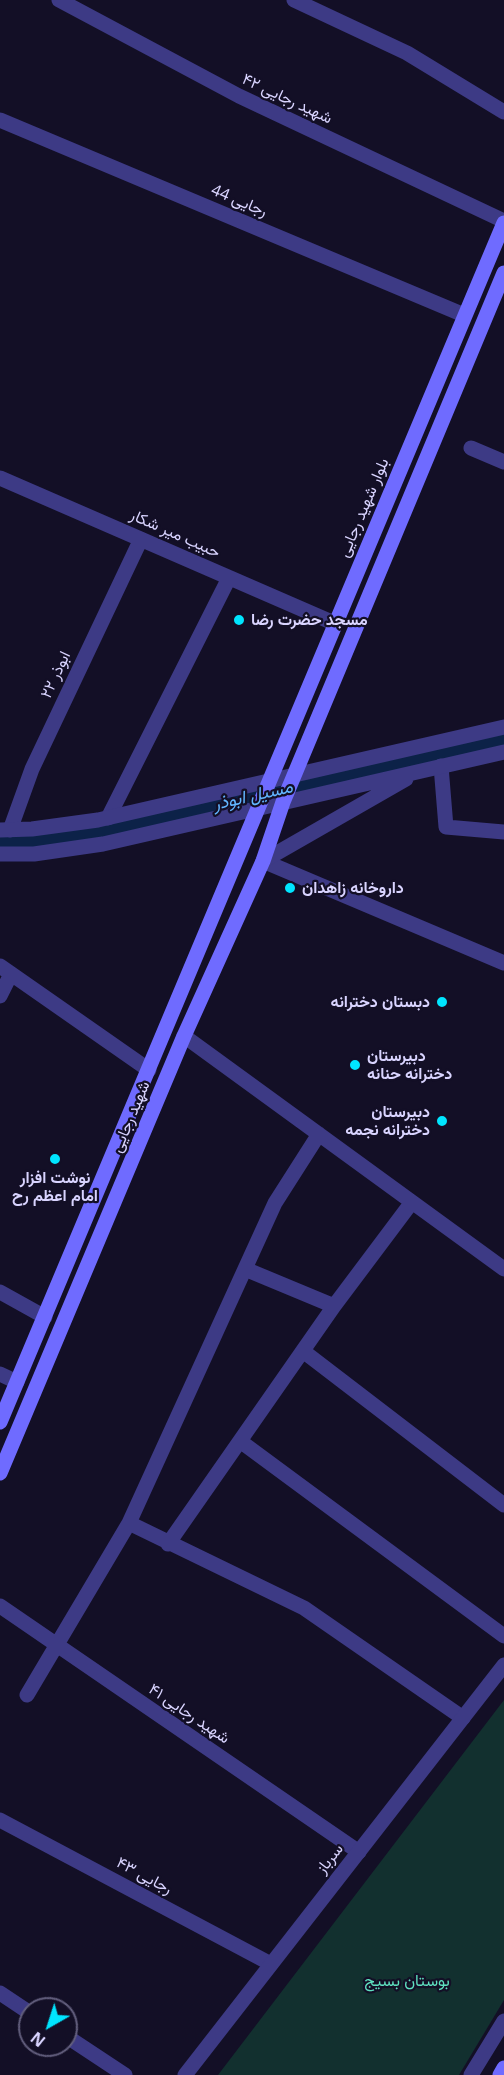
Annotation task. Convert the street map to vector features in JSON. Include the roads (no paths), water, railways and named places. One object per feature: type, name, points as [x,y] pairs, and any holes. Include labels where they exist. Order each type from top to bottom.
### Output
[{"type":"main road","name":"بلوار شهید رجایی","points":[[259,808],[504,222]]},
{"type":"main road","points":[[294,775],[504,273]]},
{"type":"main road","name":"شهید رجایی","points":[[0,1473],[184,1036],[263,861],[294,775]]},
{"type":"main road","name":"شهید رجایی","points":[[0,1422],[259,808]]},
{"type":"main road","points":[[500,2075],[504,2068]]},
{"type":"street","name":"شهید رجایی ۴۲","points":[[59,0],[238,96],[504,222]]},
{"type":"street","points":[[294,0],[408,53],[504,112]]},
{"type":"street","name":"رجایی 44","points":[[0,120],[464,315]]},
{"type":"street","points":[[471,448],[504,462]]},
{"type":"street","name":"حبیب میر شکار","points":[[0,478],[336,624]]},
{"type":"street","name":"ابوذر ۲۲","points":[[5,830],[141,539]]},
{"type":"street","points":[[108,818],[229,578]]},
{"type":"street","points":[[5,830],[32,830],[108,818],[504,727]]},
{"type":"street","points":[[0,854],[34,854],[103,844],[504,752]]},
{"type":"street","points":[[441,766],[446,826],[504,832]]},
{"type":"street","points":[[263,861],[420,771]]},
{"type":"street","points":[[263,861],[504,963]]},
{"type":"street","points":[[0,996],[5,970],[149,1070]]},
{"type":"street","points":[[184,1036],[504,1269]]},
{"type":"street","points":[[27,1695],[129,1523],[275,1203],[319,1134]]},
{"type":"street","points":[[168,1544],[334,1306],[412,1202]]},
{"type":"street","points":[[245,1269],[334,1306]]},
{"type":"street","points":[[0,1292],[45,1317]]},
{"type":"street","points":[[303,1351],[504,1505]]},
{"type":"street","points":[[0,1374],[17,1382]]},
{"type":"street","points":[[240,1441],[504,1636]]},
{"type":"street","points":[[129,1523],[168,1544],[304,1608],[463,1718]]},
{"type":"street","name":"شهید رجایی ۴۱","points":[[0,1606],[359,1852]]},
{"type":"street","name":"سرباز","points":[[186,2075],[504,1665]]},
{"type":"street","name":"رجایی ۴۳","points":[[0,1820],[271,1964]]},
{"type":"street","points":[[0,1993],[18,2005]]},
{"type":"street","points":[[471,2075],[504,2021]]},
{"type":"street","points":[[78,2044],[125,2075]]},
{"type":"waterway","name":"مسیل ابوذر","points":[[0,843],[29,842],[94,833],[504,739]]},
{"type":"place","name":"مسجد حضرت رضا","points":[[239,620]]},
{"type":"place","name":"داروخانه زاهدان","points":[[290,888]]},
{"type":"place","name":"دبستان دخترانه","points":[[442,1002]]},
{"type":"place","name":"دبیرستان دخترانه حنانه","points":[[355,1065]]},
{"type":"place","name":"دبیرستان دخترانه نجمه","points":[[442,1121]]},
{"type":"place","name":"نوشت افزار امام اعظم رح","points":[[55,1159]]},
{"type":"park label","name":"بوستان بسیج","points":[[407,1981]]}]
